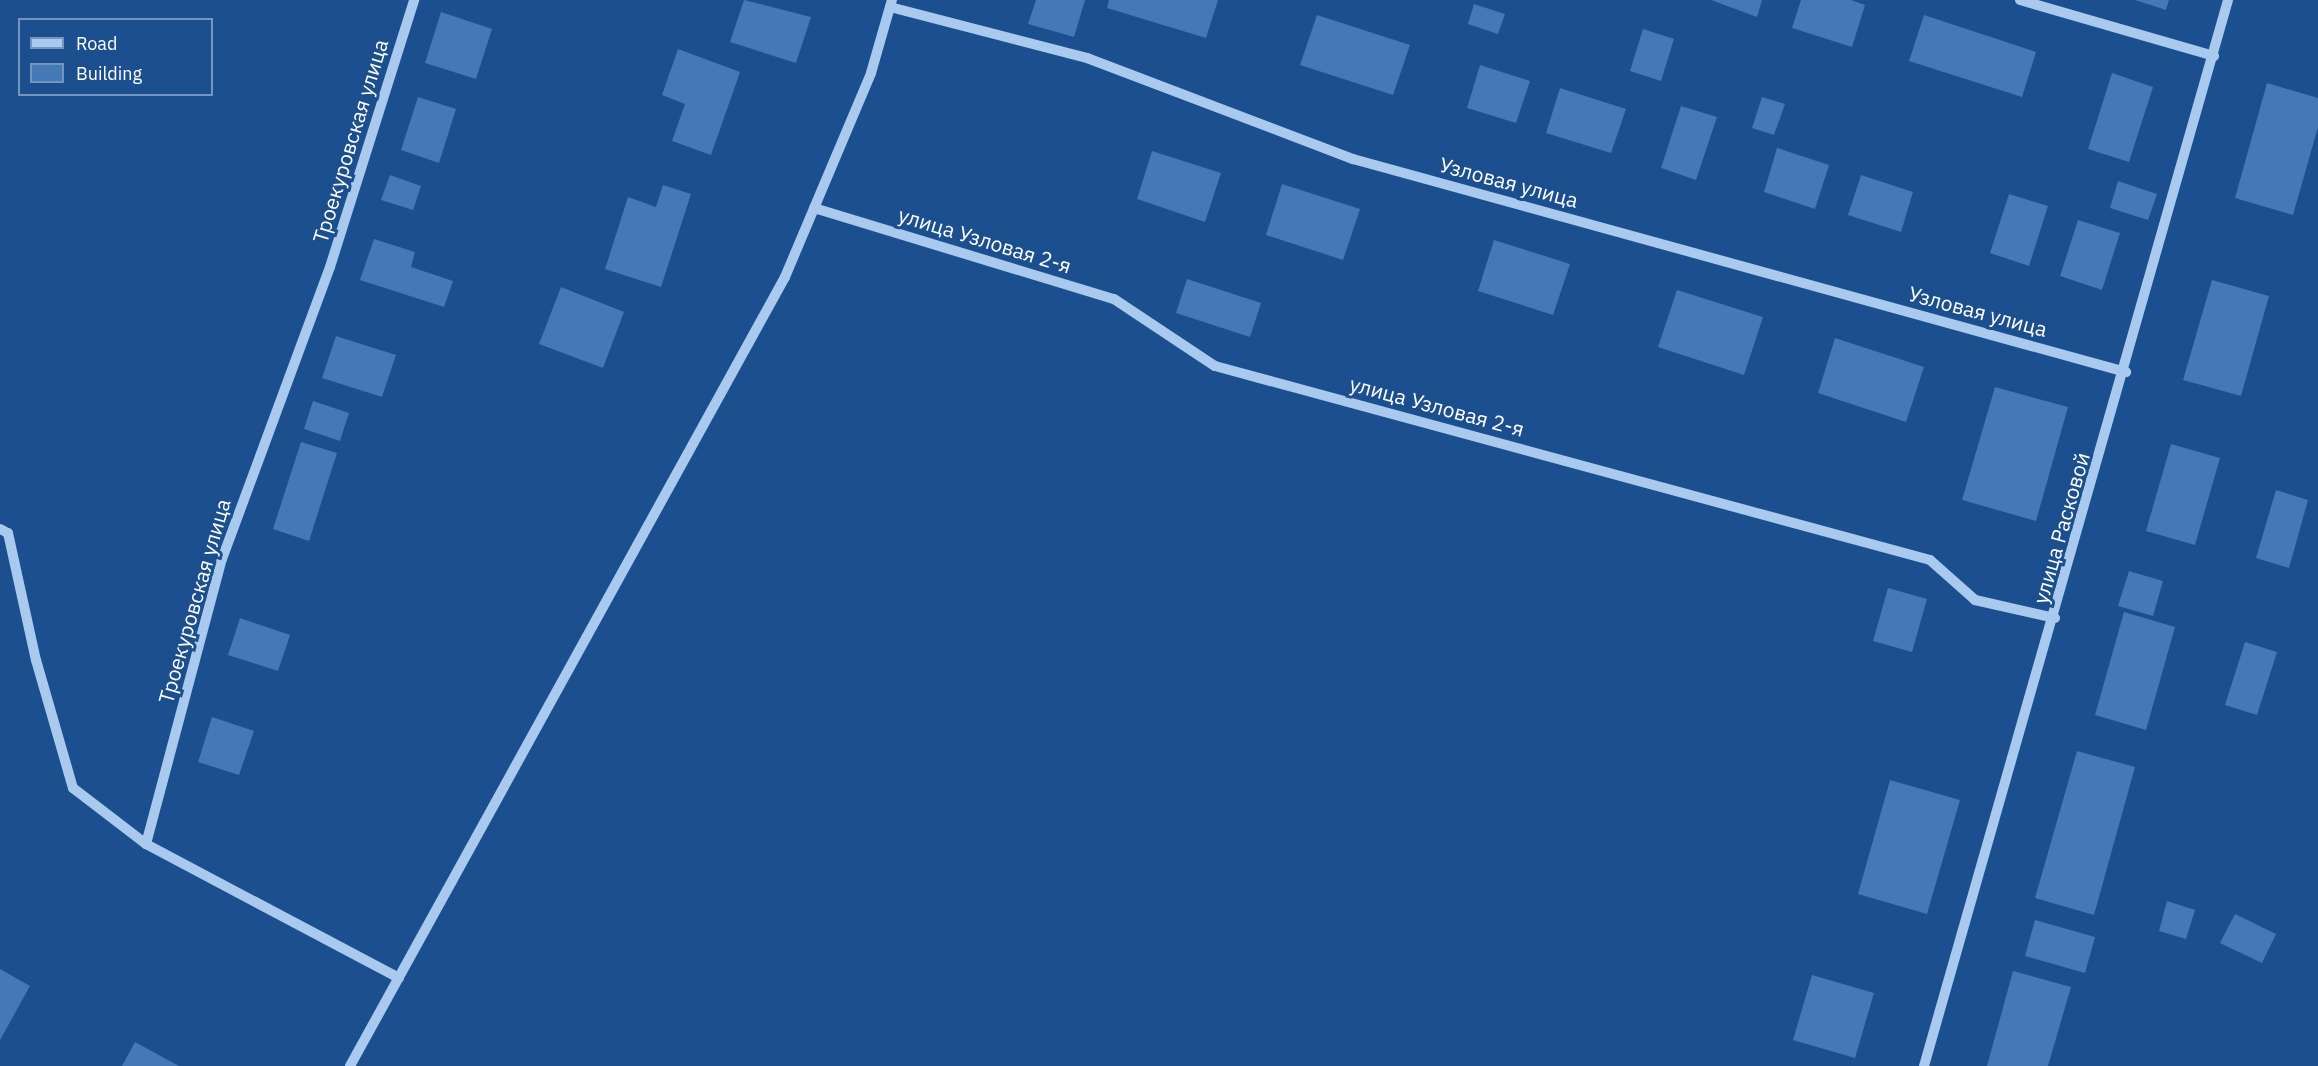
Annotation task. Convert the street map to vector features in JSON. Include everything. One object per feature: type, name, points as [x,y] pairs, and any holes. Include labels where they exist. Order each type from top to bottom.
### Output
[{"type":"street","name":"Троекуровская улица","points":[[147,844],[222,559],[330,267],[414,0]]},
{"type":"street","points":[[2020,0],[2214,56]]},
{"type":"street","name":"улица Расковой","points":[[1924,1066],[2126,372],[2228,0]]},
{"type":"street","points":[[350,1066],[785,277],[871,73],[891,3]]},
{"type":"street","name":"Узловая улица","points":[[891,3],[1087,58],[1353,159],[2126,372]]},
{"type":"street","name":"улица Узловая 2-я","points":[[814,208],[1114,299],[1215,366],[1930,560],[1975,600],[2055,618]]},
{"type":"street","points":[[0,529],[8,533],[36,660],[73,788],[147,844],[399,978]]},
{"type":"building","points":[[744,0],[811,17],[796,63],[730,42]]},
{"type":"building","points":[[1036,0],[1085,0],[1074,37],[1028,24]]},
{"type":"building","points":[[1109,0],[1218,0],[1206,38],[1107,8]]},
{"type":"building","points":[[1711,0],[1762,0],[1757,17]]},
{"type":"building","points":[[1801,0],[1851,0],[1865,5],[1852,47],[1792,28]]},
{"type":"building","points":[[2135,0],[2169,0],[2166,10]]},
{"type":"building","points":[[1474,4],[1505,14],[1498,34],[1468,24]]},
{"type":"building","points":[[441,12],[492,29],[476,79],[425,63]]},
{"type":"building","points":[[1317,15],[1410,45],[1393,95],[1300,65]]},
{"type":"building","points":[[1924,15],[2036,52],[2022,97],[1909,61]]},
{"type":"building","points":[[1643,29],[1674,39],[1661,81],[1630,71]]},
{"type":"building","points":[[678,49],[740,72],[711,155],[672,141],[685,104],[662,95]]},
{"type":"building","points":[[1480,65],[1530,81],[1516,123],[1467,108]]},
{"type":"building","points":[[2112,73],[2153,87],[2129,162],[2088,149]]},
{"type":"building","points":[[2267,83],[2318,98],[2318,127],[2293,215],[2235,198]]},
{"type":"building","points":[[1560,88],[1626,109],[1611,153],[1546,133]]},
{"type":"building","points":[[418,97],[456,109],[439,163],[401,150]]},
{"type":"building","points":[[1762,97],[1785,104],[1774,135],[1752,128]]},
{"type":"building","points":[[1681,106],[1717,117],[1696,180],[1661,168]]},
{"type":"building","points":[[1777,148],[1829,165],[1815,209],[1764,192]]},
{"type":"building","points":[[1152,151],[1221,173],[1205,222],[1137,199]]},
{"type":"building","points":[[390,175],[421,186],[413,210],[381,200]]},
{"type":"building","points":[[1861,175],[1913,192],[1901,232],[1848,215]]},
{"type":"building","points":[[2118,181],[2157,194],[2148,220],[2110,208]]},
{"type":"building","points":[[1282,184],[1360,209],[1343,260],[1266,235]]},
{"type":"building","points":[[663,185],[691,194],[661,287],[605,269],[628,197],[656,207]]},
{"type":"building","points":[[2009,194],[2048,206],[2029,266],[1990,253]]},
{"type":"building","points":[[2078,220],[2120,233],[2102,290],[2060,276]]},
{"type":"building","points":[[374,239],[415,252],[411,267],[453,281],[444,307],[360,280]]},
{"type":"building","points":[[1494,240],[1570,264],[1553,315],[1478,291]]},
{"type":"building","points":[[1187,279],[1261,303],[1250,337],[1176,313]]},
{"type":"building","points":[[2212,280],[2269,296],[2241,396],[2183,380]]},
{"type":"building","points":[[561,287],[624,312],[603,368],[539,344]]},
{"type":"building","points":[[1677,290],[1763,317],[1744,375],[1658,347]]},
{"type":"building","points":[[336,336],[396,355],[382,397],[322,378]]},
{"type":"building","points":[[1835,338],[1924,367],[1906,422],[1818,393]]},
{"type":"building","points":[[1995,387],[2068,407],[2036,521],[1962,500]]},
{"type":"building","points":[[313,401],[349,413],[340,441],[304,429]]},
{"type":"building","points":[[301,442],[337,453],[309,541],[273,529]]},
{"type":"building","points":[[2171,444],[2220,458],[2195,545],[2146,531]]},
{"type":"building","points":[[2276,490],[2308,500],[2289,568],[2256,558]]},
{"type":"building","points":[[2129,571],[2163,581],[2153,616],[2118,606]]},
{"type":"building","points":[[1888,588],[1927,599],[1912,652],[1873,641]]},
{"type":"building","points":[[2124,612],[2175,627],[2146,730],[2095,715]]},
{"type":"building","points":[[240,618],[290,635],[278,671],[228,655]]},
{"type":"building","points":[[2245,642],[2277,652],[2257,715],[2225,705]]},
{"type":"building","points":[[212,717],[254,731],[239,775],[198,762]]},
{"type":"building","points":[[2077,751],[2135,767],[2094,915],[2035,898]]},
{"type":"building","points":[[1890,780],[1960,800],[1927,914],[1858,894]]},
{"type":"building","points":[[2167,901],[2195,910],[2186,939],[2159,931]]},
{"type":"building","points":[[2235,914],[2276,934],[2262,963],[2220,943]]},
{"type":"building","points":[[2035,920],[2095,937],[2085,973],[2025,956]]},
{"type":"building","points":[[0,969],[30,986],[0,1040]]},
{"type":"building","points":[[2013,971],[2071,987],[2048,1066],[1987,1066]]},
{"type":"building","points":[[1812,975],[1874,993],[1855,1058],[1793,1040]]},
{"type":"building","points":[[135,1042],[179,1066],[122,1066]]}]
